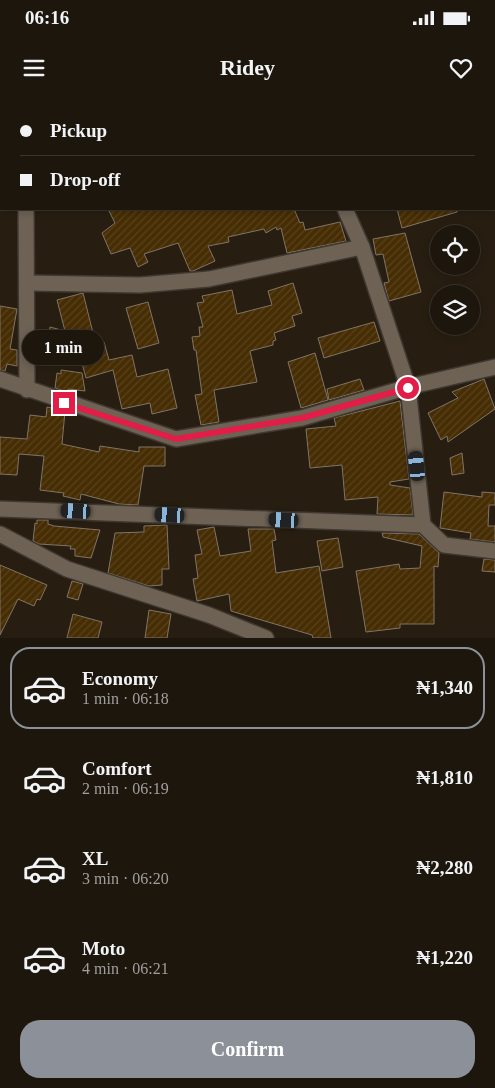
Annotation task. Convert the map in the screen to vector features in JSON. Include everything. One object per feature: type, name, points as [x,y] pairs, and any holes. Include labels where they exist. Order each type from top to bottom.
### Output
[{"type":"street","points":[[26,210],[27,390]]},
{"type":"street","points":[[345,210],[362,246],[408,388],[423,525],[444,545],[495,551]]},
{"type":"street","points":[[27,283],[140,285],[209,279],[362,246]]},
{"type":"street","points":[[0,380],[176,439],[302,418],[408,388],[495,367]]},
{"type":"street","points":[[0,509],[423,525]]},
{"type":"street","points":[[0,534],[67,569],[209,614],[266,638]]},
{"type":"building","points":[[108,210],[294,210],[300,223],[303,222],[305,230],[340,222],[346,241],[287,253],[281,228],[277,230],[276,227],[266,233],[264,229],[228,237],[229,242],[208,246],[215,261],[193,271],[190,271],[178,243],[144,254],[148,262],[138,267],[130,248],[111,254],[102,233],[115,223]]},
{"type":"building","points":[[397,210],[457,210],[457,212],[402,228]]},
{"type":"building","points":[[405,233],[421,292],[389,301],[384,283],[389,282],[383,254],[376,255],[373,239]]},
{"type":"building","points":[[293,283],[302,313],[292,316],[295,326],[274,333],[276,340],[273,341],[273,345],[250,351],[257,382],[214,390],[219,422],[201,425],[195,395],[202,394],[196,350],[194,350],[192,337],[200,336],[199,327],[203,327],[197,303],[204,302],[202,296],[232,290],[237,314],[272,305],[268,291]]},
{"type":"building","points":[[83,293],[96,345],[104,342],[109,360],[132,355],[137,377],[168,369],[177,408],[152,414],[150,403],[122,409],[113,370],[86,378],[77,345],[48,338],[50,327],[65,331],[57,300]]},
{"type":"building","points":[[148,302],[159,343],[138,349],[126,308]]},
{"type":"building","points":[[0,306],[17,309],[10,349],[17,350],[17,366],[7,364],[5,371],[0,370]]},
{"type":"building","points":[[374,322],[380,341],[324,358],[318,338]]},
{"type":"building","points":[[315,353],[328,400],[301,408],[288,362]]},
{"type":"building","points":[[61,370],[82,373],[85,391],[68,389],[67,392],[55,388],[57,373],[61,374]]},
{"type":"building","points":[[360,379],[364,390],[329,400],[327,389]]},
{"type":"building","points":[[484,379],[495,409],[448,442],[447,436],[441,440],[428,413],[458,398],[452,392]]},
{"type":"building","points":[[400,401],[409,479],[390,482],[390,485],[410,488],[413,515],[377,514],[378,497],[345,500],[342,465],[310,468],[306,429],[336,426],[334,418]]},
{"type":"building","points":[[47,407],[65,411],[62,444],[99,452],[100,446],[139,452],[139,447],[165,447],[165,466],[144,466],[138,505],[119,504],[81,494],[80,500],[63,496],[64,493],[40,490],[44,456],[19,454],[17,475],[0,474],[0,437],[27,439],[30,415],[46,417]]},
{"type":"building","points":[[462,453],[464,473],[452,475],[450,458]]},
{"type":"building","points":[[444,492],[482,497],[482,492],[495,493],[495,505],[489,505],[488,526],[495,526],[495,542],[470,539],[471,533],[440,528]]},
{"type":"building","points":[[37,520],[48,520],[48,524],[54,526],[100,530],[91,558],[75,556],[75,549],[70,549],[71,546],[39,544],[33,541]]},
{"type":"building","points":[[167,525],[169,569],[162,569],[162,585],[149,586],[108,573],[115,533],[144,532],[144,526]]},
{"type":"building","points":[[214,527],[220,556],[251,551],[248,529],[274,529],[276,540],[272,541],[276,573],[319,566],[331,638],[313,638],[312,635],[231,611],[229,594],[197,601],[193,579],[198,578],[195,555],[202,554],[197,530]]},
{"type":"building","points":[[382,533],[419,534],[439,553],[438,567],[434,566],[434,624],[400,624],[400,628],[366,632],[356,571],[399,564],[400,569],[420,568],[422,546],[383,537]]},
{"type":"building","points":[[338,538],[343,567],[322,571],[317,541]]},
{"type":"building","points":[[484,559],[495,560],[495,572],[482,571]]},
{"type":"building","points":[[0,565],[47,585],[40,600],[37,599],[34,606],[18,599],[0,635]]},
{"type":"building","points":[[72,581],[83,584],[78,600],[67,597]]},
{"type":"building","points":[[149,610],[171,614],[167,638],[145,638]]},
{"type":"building","points":[[73,614],[102,622],[98,638],[67,638]]},
{"type":"route","points":[[64,403],[176,439],[302,418],[408,388]]}]
